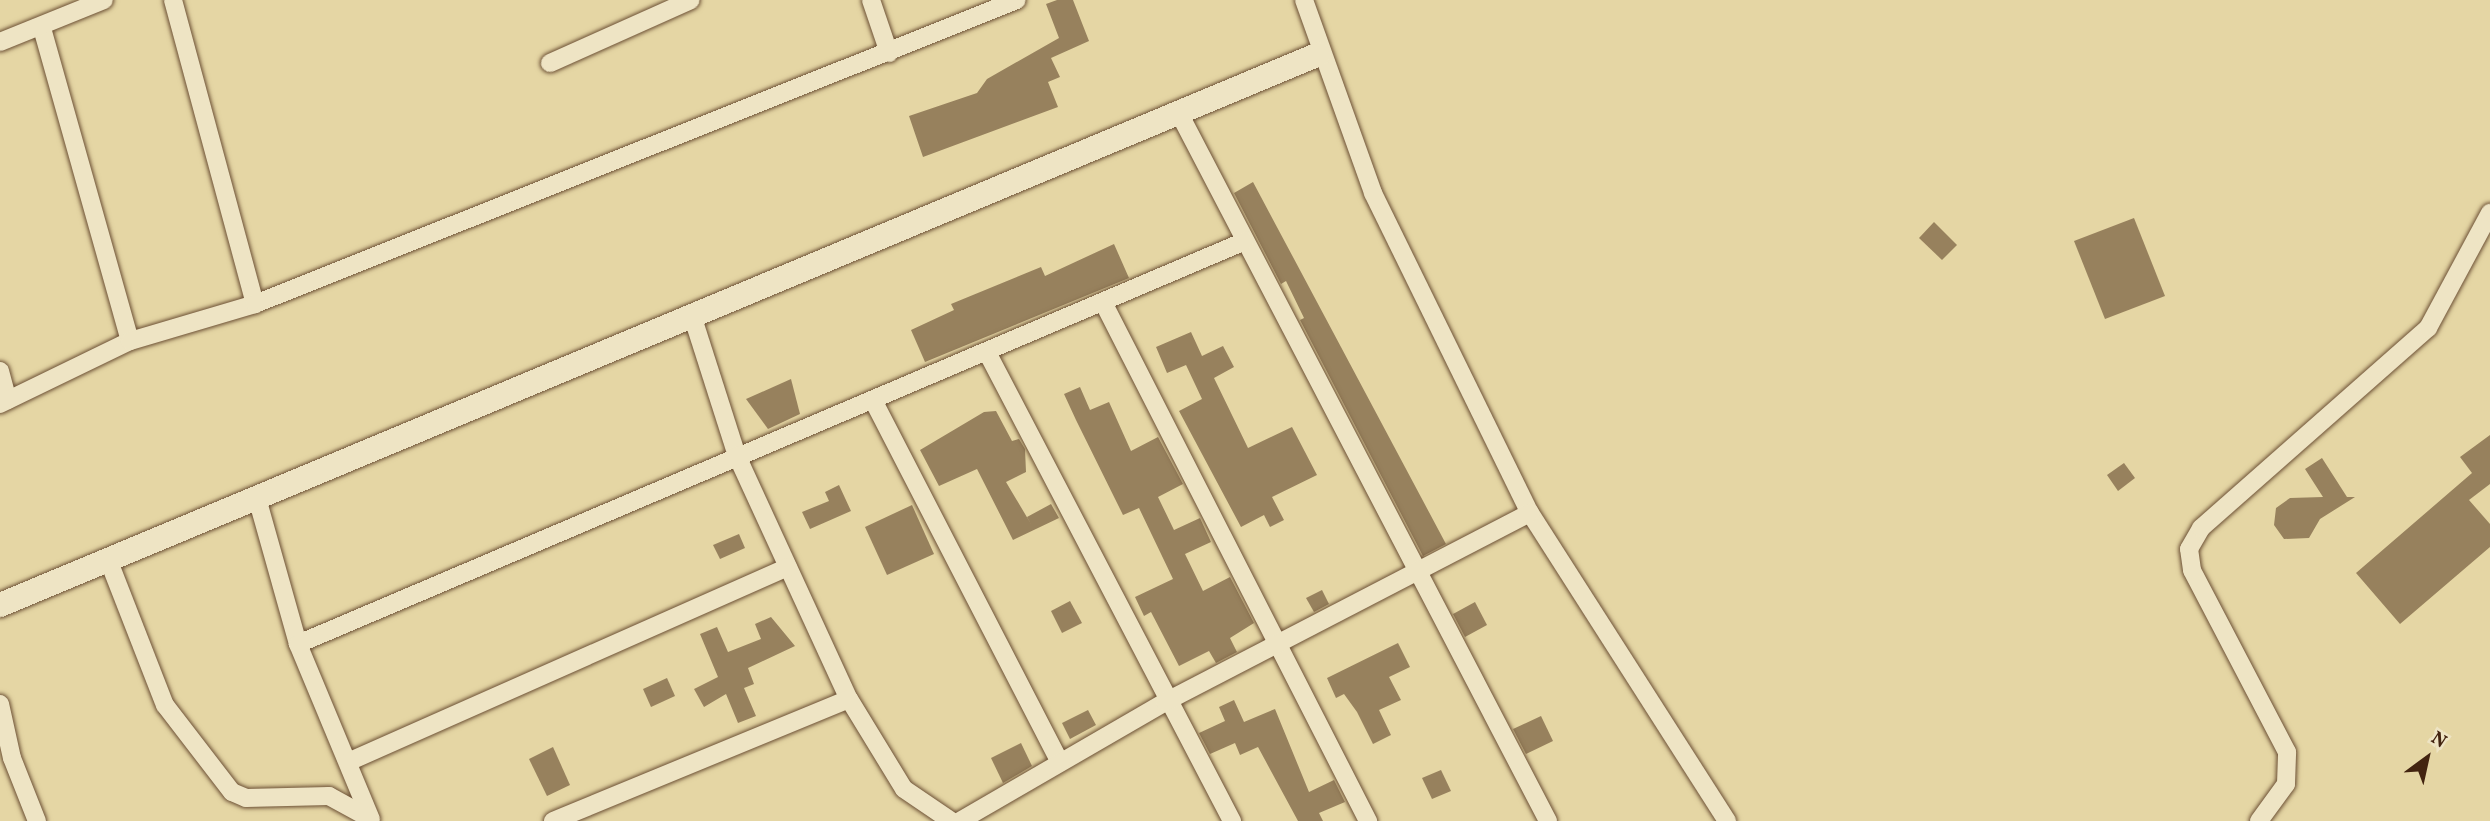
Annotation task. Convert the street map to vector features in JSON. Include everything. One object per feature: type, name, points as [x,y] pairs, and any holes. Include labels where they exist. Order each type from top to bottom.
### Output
[{"type":"street","points":[[0,42],[41,28],[104,0]]},
{"type":"street","points":[[173,0],[255,304]]},
{"type":"street","points":[[551,63],[691,0]]},
{"type":"street","points":[[871,0],[889,53]]},
{"type":"street","points":[[1304,0],[1319,54],[1390,230],[1530,513],[1727,821]]},
{"type":"street","points":[[0,371],[4,402],[130,341],[255,304],[889,53],[1012,1]]},
{"type":"street","points":[[41,28],[130,341]]},
{"type":"street","points":[[0,605],[1319,54]]},
{"type":"street","points":[[1179,113],[1548,821]]},
{"type":"street","points":[[2259,821],[2286,784],[2287,752],[2192,570],[2189,549],[2201,528],[2428,328],[2490,213]]},
{"type":"street","points":[[298,644],[737,456],[988,354],[1245,241]]},
{"type":"street","points":[[1104,304],[1368,821]]},
{"type":"street","points":[[692,316],[737,456],[849,698],[905,789],[951,821]]},
{"type":"street","points":[[988,354],[1165,702],[1232,821]]},
{"type":"street","points":[[873,402],[1059,761]]},
{"type":"street","points":[[257,498],[298,644],[371,819]]},
{"type":"street","points":[[960,821],[1059,761],[1165,702],[1420,575],[1530,513]]},
{"type":"street","points":[[108,559],[165,705],[232,792],[246,798],[330,796],[371,819]]},
{"type":"street","points":[[348,762],[788,567]]},
{"type":"street","points":[[553,821],[849,698]]},
{"type":"street","points":[[0,704],[6,760],[37,821]]},
{"type":"building","points":[[1057,0],[1073,0],[1089,41],[1051,58],[1060,77],[1048,82],[1058,107],[923,157],[909,116],[977,93],[987,79],[1059,38],[1046,4]]},
{"type":"building","points":[[1253,182],[1446,544],[1423,556],[1300,320],[1304,318],[1286,281],[1281,284],[1234,193]]},
{"type":"building","points":[[2134,218],[2165,296],[2105,319],[2074,241]]},
{"type":"building","points":[[1934,222],[1957,245],[1942,260],[1919,238]]},
{"type":"building","points":[[1114,244],[1129,278],[925,362],[911,330],[954,310],[951,304],[1041,267],[1045,276]]},
{"type":"building","points":[[1191,332],[1202,356],[1223,346],[1234,367],[1214,378],[1248,448],[1292,427],[1317,475],[1272,497],[1284,520],[1270,527],[1264,515],[1241,527],[1179,411],[1202,399],[1186,365],[1167,373],[1156,347]]},
{"type":"building","points":[[791,379],[800,414],[768,429],[746,399]]},
{"type":"building","points":[[1080,387],[1090,410],[1109,402],[1131,451],[1158,437],[1183,484],[1158,497],[1174,530],[1200,518],[1211,542],[1185,554],[1203,591],[1230,577],[1254,623],[1230,638],[1237,652],[1216,663],[1209,651],[1179,666],[1151,612],[1144,616],[1135,597],[1173,579],[1139,508],[1123,515],[1076,420],[1064,394]]},
{"type":"building","points":[[996,411],[1012,441],[1019,439],[1025,449],[1026,472],[1006,482],[1031,524],[1027,517],[1051,504],[1059,518],[1013,540],[977,469],[939,486],[920,450],[984,412]]},
{"type":"building","points":[[2490,435],[2490,484],[2469,500],[2490,524],[2490,547],[2400,624],[2356,573],[2472,473],[2460,457]]},
{"type":"building","points":[[2322,458],[2347,497],[2355,497],[2320,519],[2309,538],[2284,539],[2274,525],[2276,508],[2290,498],[2323,497],[2305,469]]},
{"type":"building","points":[[2124,463],[2135,478],[2118,491],[2107,475]]},
{"type":"building","points":[[839,485],[851,511],[810,529],[802,512],[829,501],[825,492]]},
{"type":"building","points":[[912,505],[934,554],[887,575],[865,527]]},
{"type":"building","points":[[739,534],[745,548],[720,559],[713,545]]},
{"type":"building","points":[[1322,590],[1329,604],[1314,612],[1306,598]]},
{"type":"building","points":[[1070,601],[1082,623],[1062,633],[1051,611]]},
{"type":"building","points":[[1475,602],[1487,625],[1465,637],[1453,614]]},
{"type":"building","points":[[771,617],[795,646],[748,668],[754,684],[744,688],[756,716],[738,723],[726,694],[704,707],[694,689],[718,677],[700,634],[717,627],[728,652],[761,639],[755,624]]},
{"type":"building","points":[[1398,643],[1410,667],[1389,677],[1401,700],[1379,710],[1391,735],[1373,744],[1357,712],[1344,694],[1336,698],[1327,678]]},
{"type":"building","points":[[667,678],[675,696],[651,707],[643,689]]},
{"type":"building","points":[[1234,700],[1244,722],[1275,709],[1309,792],[1334,780],[1345,802],[1319,813],[1323,821],[1298,821],[1258,747],[1240,755],[1235,743],[1210,754],[1199,733],[1225,721],[1219,707]]},
{"type":"building","points":[[1088,710],[1096,725],[1070,739],[1062,723]]},
{"type":"building","points":[[1541,716],[1553,741],[1526,754],[1513,729]]},
{"type":"building","points":[[1021,743],[1032,766],[1003,783],[991,758]]},
{"type":"building","points":[[553,747],[570,785],[547,796],[529,759]]},
{"type":"building","points":[[1441,770],[1451,791],[1432,799],[1422,778]]}]
